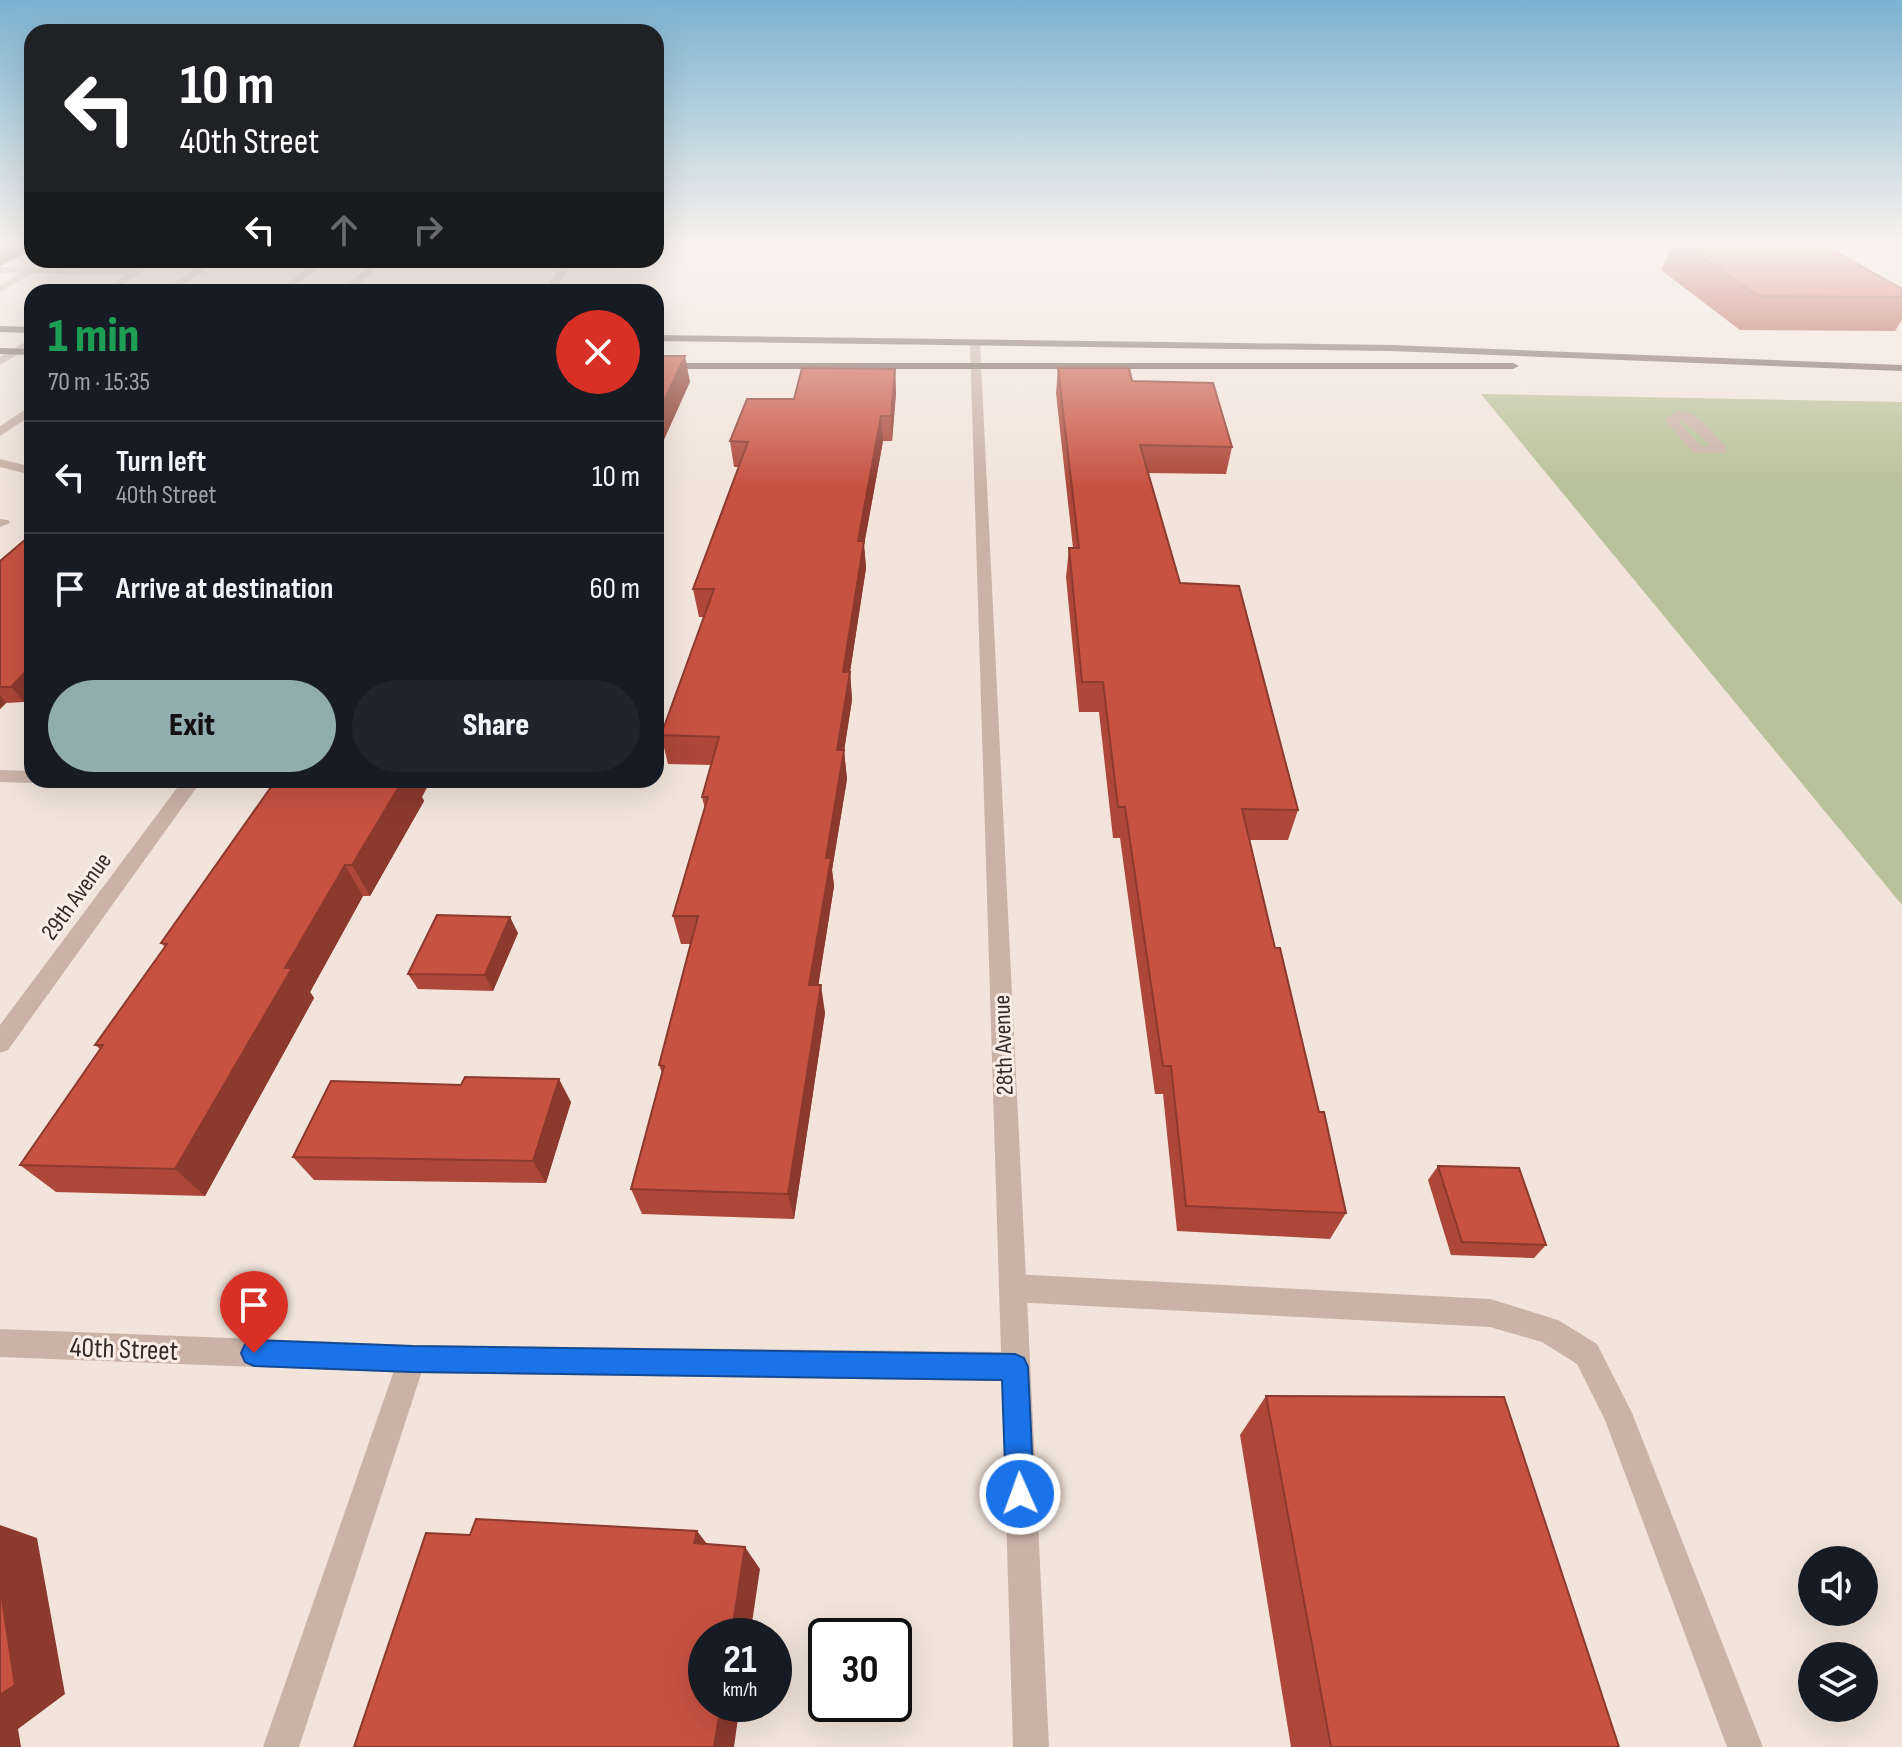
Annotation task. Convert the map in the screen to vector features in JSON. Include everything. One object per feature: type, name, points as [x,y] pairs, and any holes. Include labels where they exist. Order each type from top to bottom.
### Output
[{"type":"main road","points":[[0,329],[24,330]]},
{"type":"main road","points":[[664,338],[1391,348],[1902,368]]},
{"type":"main road","points":[[0,351],[24,352]]},
{"type":"main road","points":[[664,366],[1829,365]]},
{"type":"street","name":"28th Avenue","points":[[975,343],[1031,1747]]},
{"type":"street","points":[[0,362],[24,346]]},
{"type":"street","points":[[0,432],[24,415]]},
{"type":"street","points":[[0,463],[24,469]]},
{"type":"street","points":[[0,776],[24,777]]},
{"type":"street","name":"29th Avenue","points":[[0,1043],[187,788]]},
{"type":"street","points":[[1013,1288],[1490,1313],[1548,1330],[1587,1354],[1617,1413],[1745,1747]]},
{"type":"street","name":"40th Street","points":[[0,1343],[412,1359],[1015,1367]]},
{"type":"street","points":[[281,1747],[412,1359]]},
{"type":"green space","points":[[1481,394],[1902,402],[1902,905]]},
{"type":"building","points":[[664,356],[685,356],[664,401]]},
{"type":"building","points":[[802,368],[895,369],[891,416],[881,416],[858,541],[864,541],[843,672],[850,672],[837,750],[844,750],[826,858],[831,858],[809,985],[821,985],[788,1194],[631,1189],[664,1066],[659,1065],[698,916],[673,916],[708,797],[702,797],[719,737],[664,735],[664,727],[714,589],[693,589],[748,442],[730,441],[747,399],[794,399]]},
{"type":"building","points":[[1058,368],[1129,368],[1132,381],[1213,383],[1232,447],[1140,445],[1180,583],[1239,586],[1298,810],[1242,809],[1275,948],[1280,948],[1319,1112],[1324,1112],[1346,1213],[1186,1206],[1171,1066],[1163,1066],[1125,807],[1118,807],[1103,682],[1082,682],[1069,548],[1079,548]]},
{"type":"building","points":[[24,541],[24,673],[11,687],[0,687],[0,561]]},
{"type":"building","points":[[270,788],[398,788],[352,865],[345,865],[285,968],[292,968],[175,1169],[20,1165],[103,1045],[95,1045],[167,944],[161,943]]},
{"type":"building","points":[[437,915],[510,917],[485,975],[408,974]]},
{"type":"building","points":[[465,1077],[559,1079],[533,1161],[293,1157],[331,1081],[461,1085]]},
{"type":"building","points":[[1438,1166],[1519,1168],[1546,1245],[1462,1242]]},
{"type":"building","points":[[1266,1396],[1504,1397],[1619,1747],[1331,1747]]},
{"type":"building","points":[[476,1519],[697,1531],[694,1543],[745,1547],[734,1618],[688,1618],[688,1722],[718,1722],[714,1747],[354,1747],[426,1533],[470,1535]]},
{"type":"building","points":[[0,1586],[15,1685],[0,1695]]},
{"type":"route","points":[[254,1353],[412,1359],[1015,1367],[1020,1494]]}]
